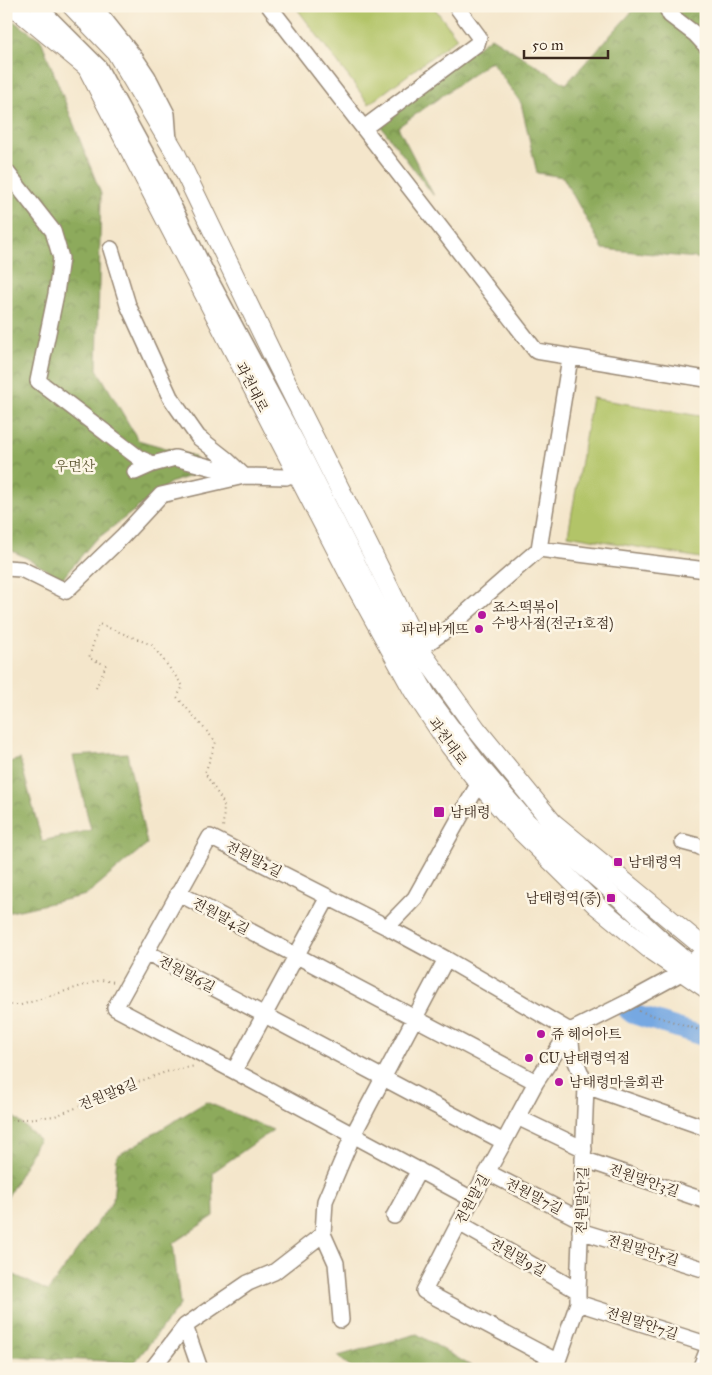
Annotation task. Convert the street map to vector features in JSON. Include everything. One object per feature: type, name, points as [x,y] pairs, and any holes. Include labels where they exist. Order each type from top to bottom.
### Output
[{"type":"main road","name":"과천대로","points":[[12,6],[88,67],[310,466],[373,555],[419,649],[477,730],[552,822],[706,950]]},
{"type":"main road","points":[[72,6],[116,52],[169,143],[310,466]]},
{"type":"main road","name":"과천대로","points":[[310,466],[349,574],[413,690],[450,746],[520,830],[596,905],[652,951],[693,971],[706,988]]},
{"type":"main road","points":[[693,971],[706,950]]},
{"type":"street","points":[[38,6],[98,67],[167,193],[205,270],[310,466],[429,696],[478,762],[529,822],[611,892],[662,939],[693,971]]},
{"type":"street","points":[[94,6],[148,77],[167,114],[169,143]]},
{"type":"street","points":[[269,6],[536,352],[706,379]]},
{"type":"street","points":[[364,128],[477,44],[479,37],[456,6]]},
{"type":"street","points":[[666,6],[670,14],[695,34],[706,46]]},
{"type":"street","points":[[6,171],[53,231],[61,258],[56,294],[38,381],[139,458],[153,464]]},
{"type":"street","points":[[111,249],[128,305],[170,397],[198,437],[244,476]]},
{"type":"street","points":[[419,649],[445,631],[539,549],[570,358]]},
{"type":"street","points":[[135,472],[153,464],[176,458],[244,476],[286,477],[310,466]]},
{"type":"street","points":[[6,568],[21,570],[66,592],[122,537],[161,494],[244,476]]},
{"type":"street","points":[[539,549],[706,570]]},
{"type":"street","points":[[387,927],[415,898],[479,783]]},
{"type":"street","name":"전원말2길","points":[[178,893],[210,837],[387,927],[570,1031]]},
{"type":"street","points":[[683,842],[706,850]]},
{"type":"street","name":"전원말4길","points":[[146,952],[178,893],[536,1082]]},
{"type":"street","points":[[234,1071],[328,897]]},
{"type":"street","name":"전원말6길","points":[[128,984],[146,952],[504,1142]]},
{"type":"street","points":[[342,1320],[336,1263],[323,1234],[325,1201],[353,1135],[446,959]]},
{"type":"street","name":"전원말길","points":[[560,1366],[424,1291],[458,1223],[536,1082],[570,1031],[693,971]]},
{"type":"street","points":[[128,984],[115,1008],[472,1199]]},
{"type":"street","name":"전원말안길","points":[[560,1366],[578,1297],[586,1086],[572,1052],[570,1031]]},
{"type":"street","points":[[586,1086],[706,1128]]},
{"type":"street","name":"전원말안3길","points":[[516,1118],[583,1154],[706,1201]]},
{"type":"street","points":[[394,1216],[418,1170]]},
{"type":"street","name":"전원말7길","points":[[487,1172],[581,1225]]},
{"type":"street","name":"전원말9길","points":[[458,1223],[578,1297]]},
{"type":"street","name":"전원말안5길","points":[[581,1225],[706,1270]]},
{"type":"street","points":[[152,1369],[185,1326],[248,1283],[274,1272],[323,1234]]},
{"type":"street","name":"전원말안7길","points":[[578,1297],[706,1344]]},
{"type":"street","points":[[185,1326],[200,1369]]},
{"type":"street","points":[[700,1369],[706,1354]]},
{"type":"path","points":[[96,688],[106,665],[89,658],[99,624],[152,645],[182,686],[177,697],[216,742],[205,772],[224,804],[222,842]]},
{"type":"path","points":[[6,1004],[20,1005],[101,980],[128,984]]},
{"type":"path","points":[[626,1003],[635,1010],[706,1032]]},
{"type":"path","name":"전원말8길","points":[[6,1121],[55,1116],[99,1099],[115,1090],[157,1075],[198,1066],[204,1055]]},
{"type":"green space","points":[[295,6],[433,6],[457,38],[369,104]]},
{"type":"green space","points":[[637,6],[706,6],[706,259],[603,249],[563,177],[537,173],[521,103],[491,61],[398,127],[434,196],[377,121],[491,37],[566,84]]},
{"type":"green space","name":"우면산","points":[[6,16],[41,40],[101,194],[97,369],[138,440],[194,456],[201,472],[170,483],[93,542],[62,579],[6,548]]},
{"type":"green space","points":[[592,398],[706,417],[706,559],[568,535]]},
{"type":"green space","points":[[127,753],[147,844],[86,895],[6,913],[6,763],[20,759],[42,841],[91,830],[73,756]]},
{"type":"green space","points":[[206,1102],[273,1130],[213,1172],[214,1216],[173,1243],[180,1305],[135,1362],[6,1357],[6,1271],[48,1291],[113,1201],[117,1156]]},
{"type":"green space","points":[[6,1110],[39,1139],[6,1200]]},
{"type":"green space","points":[[417,1334],[476,1369],[352,1369],[338,1356]]},
{"type":"waterway","points":[[628,1010],[633,1014],[706,1037]]},
{"type":"place","name":"죠스떡볶이 수방사점(전군1호점)","points":[[482,615]]},
{"type":"place","name":"파리바게뜨","points":[[479,629]]},
{"type":"place","name":"남태령","points":[[439,812]]},
{"type":"place","name":"남태령역","points":[[618,862]]},
{"type":"place","name":"남태령역(중)","points":[[611,898]]},
{"type":"place","name":"쥬 헤어아트","points":[[541,1034]]},
{"type":"place","name":"CU 남태령역점","points":[[529,1058]]},
{"type":"place","name":"남태령마을회관","points":[[559,1082]]}]
